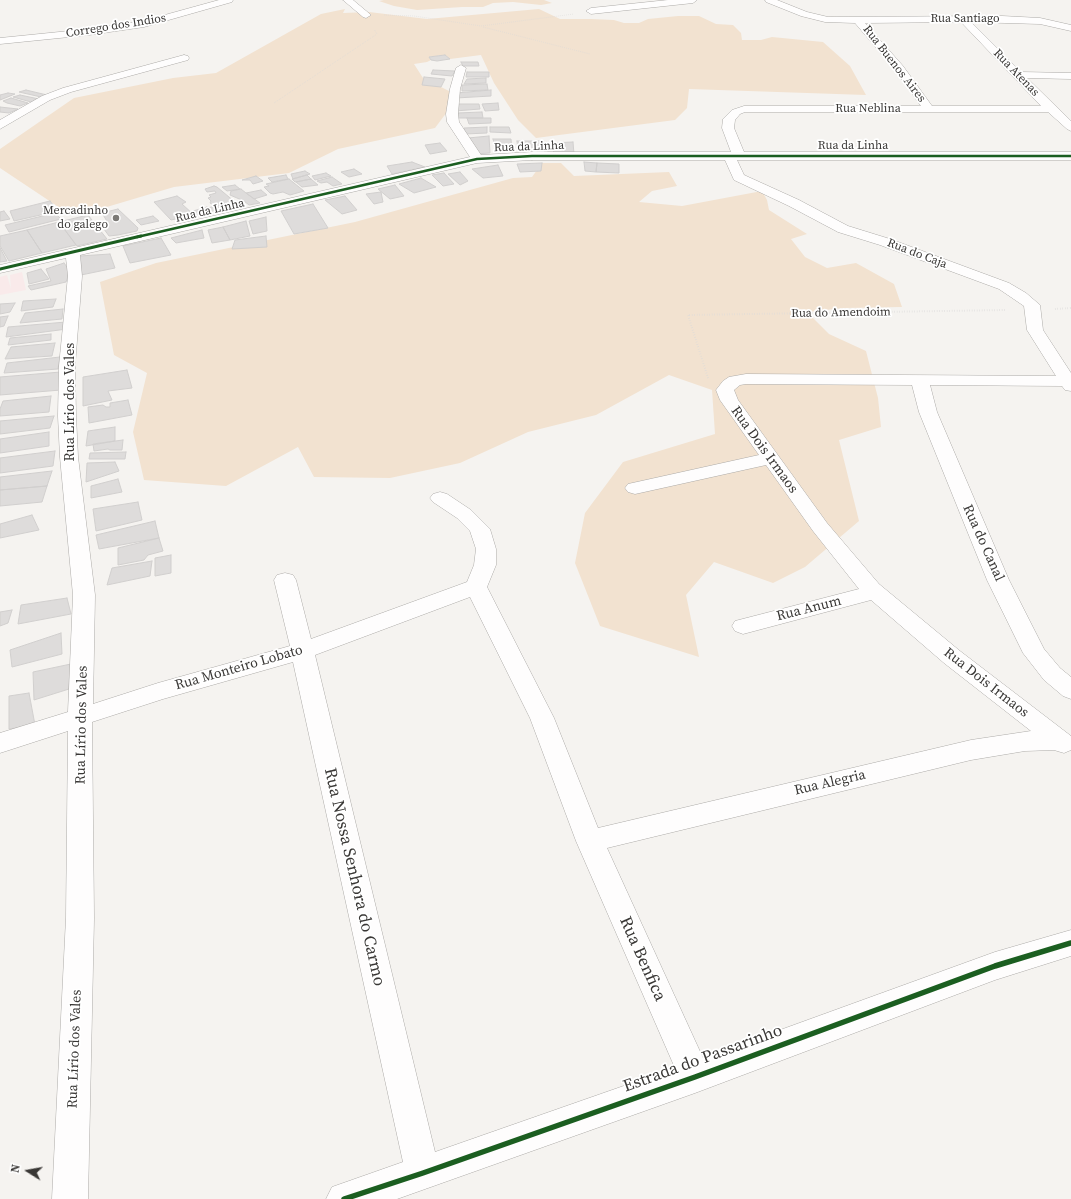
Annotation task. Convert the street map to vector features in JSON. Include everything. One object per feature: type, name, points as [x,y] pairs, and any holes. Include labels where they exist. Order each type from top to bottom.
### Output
[{"type":"street","name":"Corrego dos Indios","points":[[0,41],[81,33],[144,24],[229,0]]},
{"type":"street","points":[[346,0],[366,15]]},
{"type":"street","points":[[591,11],[693,0]]},
{"type":"street","name":"Rua Santiago","points":[[769,0],[816,18],[841,21],[963,19],[1040,21],[1071,28]]},
{"type":"street","name":"Rua Atenas","points":[[963,19],[1051,109],[1071,127]]},
{"type":"street","name":"Rua Buenos Aires","points":[[858,20],[891,57],[929,109]]},
{"type":"street","points":[[0,124],[46,98],[67,90],[184,58]]},
{"type":"street","name":"Rua da Linha","points":[[461,68],[455,89],[452,114],[453,122],[476,159]]},
{"type":"street","points":[[1018,75],[1071,76]]},
{"type":"street","name":"Rua Neblina","points":[[734,156],[728,128],[729,119],[736,112],[744,109],[1051,109]]},
{"type":"street","name":"Rua da Linha","points":[[0,268],[476,159],[532,156],[1071,156]]},
{"type":"street","name":"Rua do Caja","points":[[734,156],[739,177],[843,228],[886,242],[1004,286],[1032,305],[1033,310]]},
{"type":"street","name":"Rua Lírio dos Vales","points":[[70,1199],[80,918],[80,717],[84,595],[80,539],[69,458],[67,416],[67,366],[75,276],[73,252]]},
{"type":"street","points":[[1033,310],[1035,330],[1070,383]]},
{"type":"street","name":"Rua Dois Irmaos","points":[[1067,744],[952,657],[875,592],[820,527],[729,400],[725,390],[729,385],[736,381],[746,379],[816,378],[1070,383]]},
{"type":"street","name":"Rua do Canal","points":[[920,381],[928,412],[998,580],[1035,653],[1052,674],[1071,690]]},
{"type":"street","points":[[635,488],[770,458]]},
{"type":"street","points":[[440,498],[464,514],[480,529],[486,549],[485,565],[476,587],[542,718],[590,841]]},
{"type":"street","name":"Rua Nossa Senhora do Carmo","points":[[285,580],[303,651],[331,779],[423,1173]]},
{"type":"street","name":"Rua Monteiro Lobato","points":[[0,743],[181,685],[303,651],[476,587]]},
{"type":"street","name":"Rua Anum","points":[[743,626],[875,592]]},
{"type":"street","name":"Rua Alegria","points":[[590,841],[971,750],[1025,741],[1054,740],[1067,744]]},
{"type":"street","name":"Rua Benfica","points":[[590,841],[695,1077]]},
{"type":"street","name":"Estrada do Passarinho","points":[[344,1199],[423,1173],[695,1077],[995,966],[1071,943]]},
{"type":"path","points":[[481,26],[591,11]]},
{"type":"path","points":[[366,15],[414,16],[481,26],[590,54]]},
{"type":"path","points":[[274,103],[377,34],[366,15]]},
{"type":"shaded area","points":[[544,0],[552,3],[541,5],[513,2],[493,3],[483,7],[417,10],[394,6],[379,1]]},
{"type":"shaded area","points":[[345,9],[343,13],[369,12],[427,19],[539,9],[560,19],[614,20],[624,23],[639,23],[648,19],[678,16],[699,16],[716,24],[733,25],[741,33],[742,40],[761,40],[772,37],[823,42],[850,66],[866,95],[689,89],[687,108],[675,120],[536,138],[518,120],[494,83],[481,55],[450,59],[445,55],[429,57],[431,60],[427,62],[414,64],[423,78],[459,96],[435,128],[338,149],[289,173],[174,187],[100,209],[66,212],[0,168],[0,149],[74,98],[173,78],[216,73],[321,14]]},
{"type":"shaded area","points":[[542,163],[561,163],[574,176],[669,172],[677,186],[652,191],[639,202],[682,206],[762,191],[767,200],[769,210],[807,234],[791,239],[805,257],[827,268],[856,263],[894,284],[902,307],[844,308],[807,312],[829,334],[866,351],[878,398],[881,427],[839,440],[859,521],[805,567],[773,583],[714,562],[686,595],[699,657],[600,626],[575,563],[585,513],[623,462],[715,434],[712,390],[669,375],[596,415],[528,432],[460,463],[390,478],[314,477],[298,447],[226,486],[144,480],[133,432],[147,373],[114,355],[100,282],[156,263],[355,222],[513,178],[532,177]]},
{"type":"shaded area","points":[[22,272],[26,290],[0,295],[0,277],[7,275],[11,289],[10,275]]},
{"type":"building","points":[[445,55],[450,59],[437,61],[431,60],[429,57]]},
{"type":"building","points":[[461,62],[478,62],[479,66],[463,66]]},
{"type":"building","points":[[433,70],[455,71],[452,76],[431,74]]},
{"type":"building","points":[[467,72],[489,72],[489,77],[466,77]]},
{"type":"building","points":[[424,77],[445,79],[441,87],[422,85]]},
{"type":"building","points":[[486,78],[486,83],[464,84],[467,79]]},
{"type":"building","points":[[487,84],[488,90],[462,91],[462,85]]},
{"type":"building","points":[[26,90],[47,95],[41,97],[19,92]]},
{"type":"building","points":[[491,90],[491,96],[456,98],[456,93]]},
{"type":"building","points":[[8,93],[15,94],[0,100],[0,95]]},
{"type":"building","points":[[20,95],[39,99],[31,102],[13,97]]},
{"type":"building","points":[[11,98],[28,103],[20,106],[3,101]]},
{"type":"building","points":[[498,103],[499,110],[485,111],[482,104]]},
{"type":"building","points":[[456,104],[479,104],[480,109],[455,111]]},
{"type":"building","points":[[0,107],[18,109],[9,113],[0,112]]},
{"type":"building","points":[[482,112],[483,118],[458,118],[457,113]]},
{"type":"building","points":[[467,118],[491,118],[491,123],[469,124]]},
{"type":"building","points":[[487,127],[487,133],[465,134],[464,128]]},
{"type":"building","points":[[490,127],[509,127],[511,133],[490,132]]},
{"type":"building","points":[[489,136],[490,153],[474,154],[468,138]]},
{"type":"building","points":[[493,139],[511,139],[512,150],[496,150]]},
{"type":"building","points":[[517,141],[540,141],[538,151],[518,151]]},
{"type":"building","points":[[573,142],[574,154],[554,154],[552,143]]},
{"type":"building","points":[[440,143],[447,151],[430,154],[425,145]]},
{"type":"building","points":[[412,162],[425,167],[392,174],[387,166]]},
{"type":"building","points":[[584,162],[597,163],[596,172],[585,171]]},
{"type":"building","points":[[542,163],[541,171],[520,172],[517,164]]},
{"type":"building","points":[[597,163],[619,164],[619,173],[596,172]]},
{"type":"building","points":[[498,165],[503,176],[483,178],[472,169]]},
{"type":"building","points":[[354,169],[362,174],[349,177],[341,172]]},
{"type":"building","points":[[305,171],[310,174],[293,179],[291,174]]},
{"type":"building","points":[[460,172],[468,181],[460,185],[448,174]]},
{"type":"building","points":[[326,173],[331,176],[315,180],[312,176]]},
{"type":"building","points":[[444,173],[454,184],[443,186],[432,175]]},
{"type":"building","points":[[286,175],[288,179],[272,182],[268,178]]},
{"type":"building","points":[[307,175],[311,179],[295,182],[292,179]]},
{"type":"building","points":[[256,176],[263,181],[253,184],[250,180],[242,180]]},
{"type":"building","points":[[332,177],[342,184],[333,186],[327,182],[321,183],[317,181]]},
{"type":"building","points":[[421,178],[436,187],[414,193],[399,184]]},
{"type":"building","points":[[289,179],[304,191],[290,195],[283,192],[273,194],[264,187],[269,186],[266,184]]},
{"type":"building","points":[[311,179],[318,185],[302,187],[296,182]]},
{"type":"building","points":[[235,185],[240,189],[227,191],[222,187]]},
{"type":"building","points":[[395,185],[404,196],[390,199],[378,189]]},
{"type":"building","points":[[214,186],[241,207],[225,210],[218,205],[213,205],[210,203],[211,201],[208,198],[211,197],[209,195],[216,193],[215,191],[207,192],[205,189]]},
{"type":"building","points":[[241,189],[260,203],[249,205],[244,201],[230,195],[231,191]]},
{"type":"building","points":[[261,190],[267,195],[254,199],[246,193]]},
{"type":"building","points":[[381,192],[383,202],[374,204],[366,194]]},
{"type":"building","points":[[177,196],[186,202],[182,204],[194,215],[171,220],[154,202]]},
{"type":"building","points":[[345,196],[357,210],[342,214],[325,200]]},
{"type":"building","points":[[50,201],[58,211],[14,221],[10,211]]},
{"type":"building","points":[[313,204],[328,228],[294,234],[281,211]]},
{"type":"building","points":[[218,205],[224,210],[212,213],[208,208]]},
{"type":"building","points":[[207,207],[213,213],[198,216],[193,211]]},
{"type":"building","name":"Mercadinho do galego","points":[[118,209],[138,228],[137,231],[109,236],[101,225],[108,223],[102,213]]},
{"type":"building","points":[[4,211],[10,219],[0,221],[0,212]]},
{"type":"building","points":[[55,213],[61,219],[9,232],[5,225]]},
{"type":"building","points":[[88,215],[107,239],[77,246],[59,222]]},
{"type":"building","points":[[153,216],[159,221],[141,225],[136,220]]},
{"type":"building","points":[[266,217],[267,231],[253,234],[249,221]]},
{"type":"building","points":[[246,221],[250,236],[230,240],[223,227]]},
{"type":"building","points":[[59,222],[76,245],[42,253],[27,230]]},
{"type":"building","points":[[223,227],[230,240],[212,243],[208,230]]},
{"type":"building","points":[[27,230],[42,253],[9,261],[0,246],[0,236]]},
{"type":"building","points":[[202,230],[204,238],[176,243],[171,238]]},
{"type":"building","points":[[266,236],[267,247],[232,249],[235,240]]},
{"type":"building","points":[[161,238],[171,255],[130,263],[123,246]]},
{"type":"building","points":[[0,248],[7,261],[0,262]]},
{"type":"building","points":[[110,254],[115,268],[81,275],[80,256]]},
{"type":"building","points":[[64,263],[70,271],[66,282],[31,290],[28,286],[51,281],[46,269]]},
{"type":"building","points":[[41,269],[49,279],[29,284],[27,273]]},
{"type":"building","points":[[56,299],[53,307],[21,311],[23,301]]},
{"type":"building","points":[[15,303],[10,312],[0,314],[0,304]]},
{"type":"building","points":[[63,309],[62,319],[20,323],[25,313]]},
{"type":"building","points":[[8,316],[4,326],[0,327],[0,317]]},
{"type":"building","points":[[66,322],[67,329],[6,337],[8,327]]},
{"type":"building","points":[[51,334],[51,340],[8,345],[10,338]]},
{"type":"building","points":[[55,343],[52,356],[5,359],[11,347]]},
{"type":"building","points":[[60,357],[58,369],[4,373],[7,363]]},
{"type":"building","points":[[127,370],[132,388],[108,391],[112,400],[83,406],[83,377]]},
{"type":"building","points":[[61,372],[61,390],[0,395],[0,377]]},
{"type":"building","points":[[51,396],[49,412],[0,416],[0,409],[3,401]]},
{"type":"building","points":[[128,400],[132,415],[89,423],[88,407],[103,405],[110,407],[110,403]]},
{"type":"building","points":[[54,416],[50,428],[0,434],[0,421]]},
{"type":"building","points":[[115,427],[115,441],[86,446],[88,431]]},
{"type":"building","points":[[49,432],[49,446],[0,453],[0,439]]},
{"type":"building","points":[[123,440],[122,450],[108,449],[94,451],[93,444]]},
{"type":"building","points":[[55,451],[53,466],[0,473],[0,458]]},
{"type":"building","points":[[126,452],[125,459],[89,459],[90,453]]},
{"type":"building","points":[[115,462],[119,471],[86,482],[87,463]]},
{"type":"building","points":[[52,471],[47,486],[0,490],[0,477]]},
{"type":"building","points":[[118,479],[122,492],[91,498],[91,486]]},
{"type":"building","points":[[47,486],[42,502],[0,506],[0,490]]},
{"type":"building","points":[[138,502],[142,520],[96,531],[93,509]]},
{"type":"building","points":[[32,515],[39,530],[0,538],[0,524]]},
{"type":"building","points":[[155,521],[159,538],[99,549],[96,535]]},
{"type":"building","points":[[159,538],[163,551],[148,555],[144,560],[118,565],[118,548]]},
{"type":"building","points":[[171,555],[171,573],[155,576],[155,558]]},
{"type":"building","points":[[152,561],[150,576],[107,585],[112,568]]},
{"type":"building","points":[[67,598],[71,614],[18,624],[21,605]]},
{"type":"building","points":[[12,610],[8,623],[0,626],[0,612]]},
{"type":"building","points":[[61,633],[62,654],[12,667],[10,650]]},
{"type":"building","points":[[71,664],[69,689],[34,700],[33,672]]},
{"type":"building","points":[[29,693],[35,725],[9,729],[9,696]]},
{"type":"cycle path","points":[[0,269],[477,159],[532,156],[1071,156]]},
{"type":"cycle path","points":[[344,1199],[423,1173],[695,1077],[995,966],[1071,943]]},
{"type":"place","name":"Mercadinho do galego","points":[[116,218]]}]
